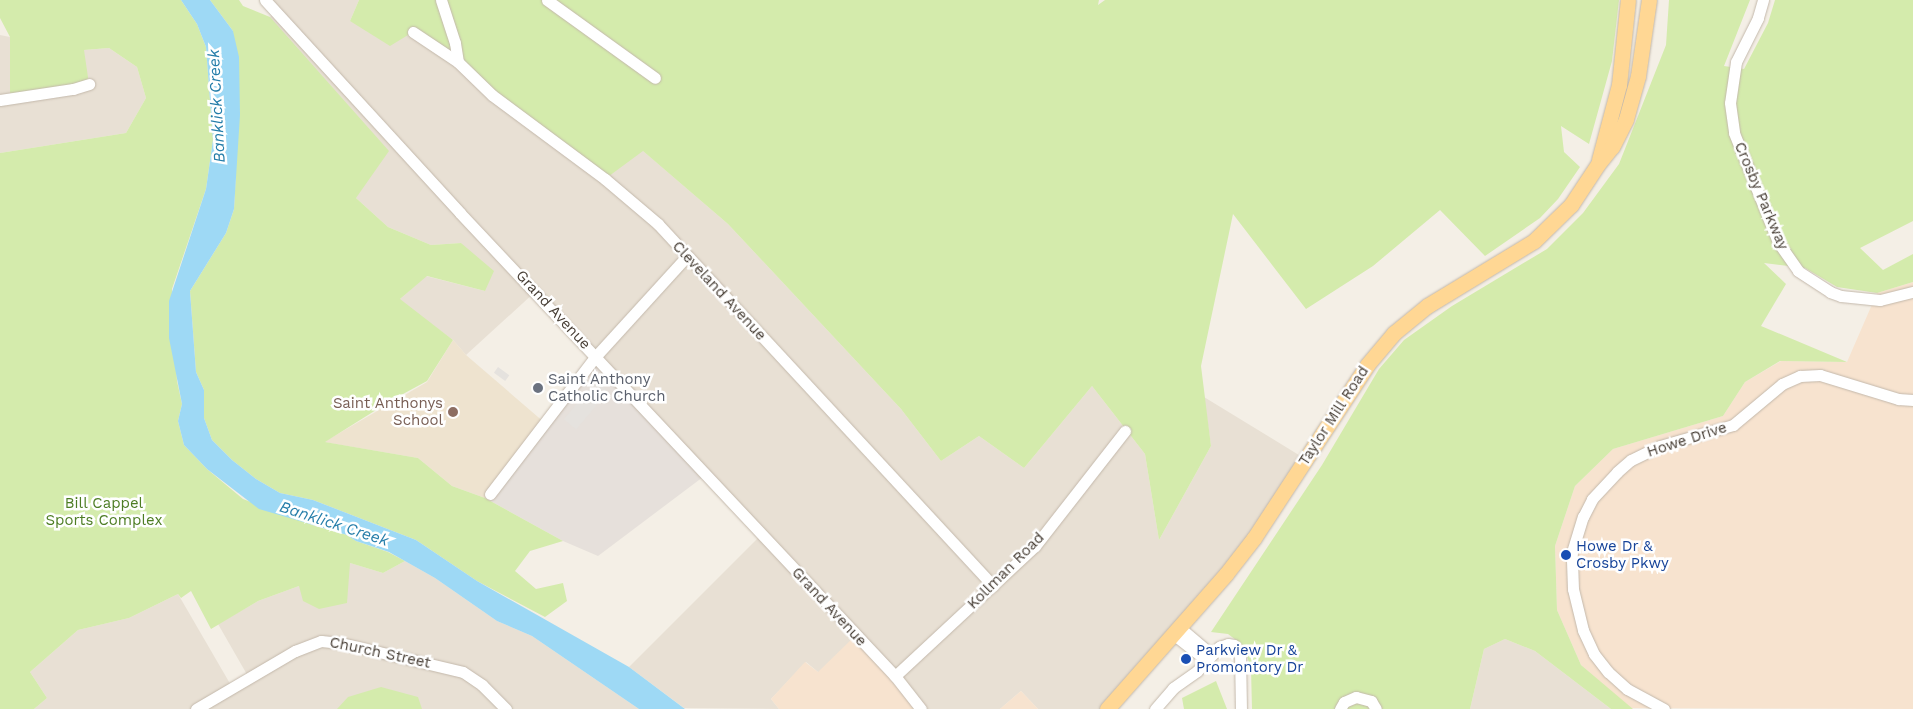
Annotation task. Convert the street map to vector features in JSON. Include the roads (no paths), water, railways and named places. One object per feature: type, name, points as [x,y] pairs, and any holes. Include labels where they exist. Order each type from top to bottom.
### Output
[{"type":"main road","name":"Taylor Mill Road","points":[[1598,164],[1619,86],[1628,0]]},
{"type":"main road","name":"Taylor Mill Road","points":[[1107,709],[1254,538],[1367,365],[1394,333],[1427,306],[1516,253],[1550,228],[1571,206],[1598,164],[1612,147],[1632,101],[1638,76],[1648,0]]},
{"type":"street","name":"Grand Avenue","points":[[265,0],[447,198],[895,676],[921,709]]},
{"type":"street","points":[[441,0],[455,43],[458,62]]},
{"type":"street","points":[[547,0],[655,78]]},
{"type":"street","name":"Crosby Parkway","points":[[1764,0],[1758,18],[1736,62],[1730,103],[1734,134],[1778,242],[1798,271],[1830,292],[1842,296],[1880,300],[1913,292]]},
{"type":"street","name":"Cleveland Avenue","points":[[413,32],[458,62],[492,95],[623,193],[658,224],[994,586]]},
{"type":"street","points":[[0,100],[73,89],[89,84]]},
{"type":"street","points":[[490,494],[596,356],[687,256]]},
{"type":"street","name":"Howe Drive","points":[[1664,709],[1628,689],[1608,672],[1594,654],[1583,630],[1573,589],[1572,552],[1583,517],[1592,499],[1631,460],[1660,446],[1733,425],[1782,384],[1800,376],[1820,375],[1898,399],[1913,400]]},
{"type":"street","name":"Kollman Road","points":[[895,676],[1035,546],[1125,431]]},
{"type":"street","points":[[1176,630],[1209,657]]},
{"type":"street","name":"Church Street","points":[[196,709],[295,651],[321,641],[341,643],[463,672],[482,685],[506,709]]},
{"type":"street","points":[[1155,709],[1173,688],[1197,671],[1219,647],[1228,644],[1234,645],[1240,653],[1241,709]]},
{"type":"street","points":[[1340,709],[1344,702],[1356,697],[1371,701],[1376,709]]},
{"type":"water","name":"Banklick Creek","points":[[181,0],[210,0],[233,31],[239,57],[240,115],[234,209],[226,233],[190,291],[196,372],[204,390],[204,418],[212,440],[232,460],[256,479],[280,493],[313,500],[416,540],[477,581],[629,667],[685,709],[639,709],[532,636],[497,621],[435,578],[389,552],[356,541],[347,535],[259,509],[207,469],[184,445],[178,421],[182,404],[169,338],[169,301],[206,189],[213,140],[206,47],[197,24]]},
{"type":"place","name":"Saint Anthony Catholic Church","points":[[538,388]]},
{"type":"place","name":"Saint Anthonys School","points":[[453,412]]},
{"type":"place","name":"Howe Dr & Crosby Pkwy","points":[[1566,555]]},
{"type":"place","name":"Parkview Dr & Promontory Dr","points":[[1186,659]]},
{"type":"park label","name":"Bill Cappel Sports Complex","points":[[104,512]]}]
